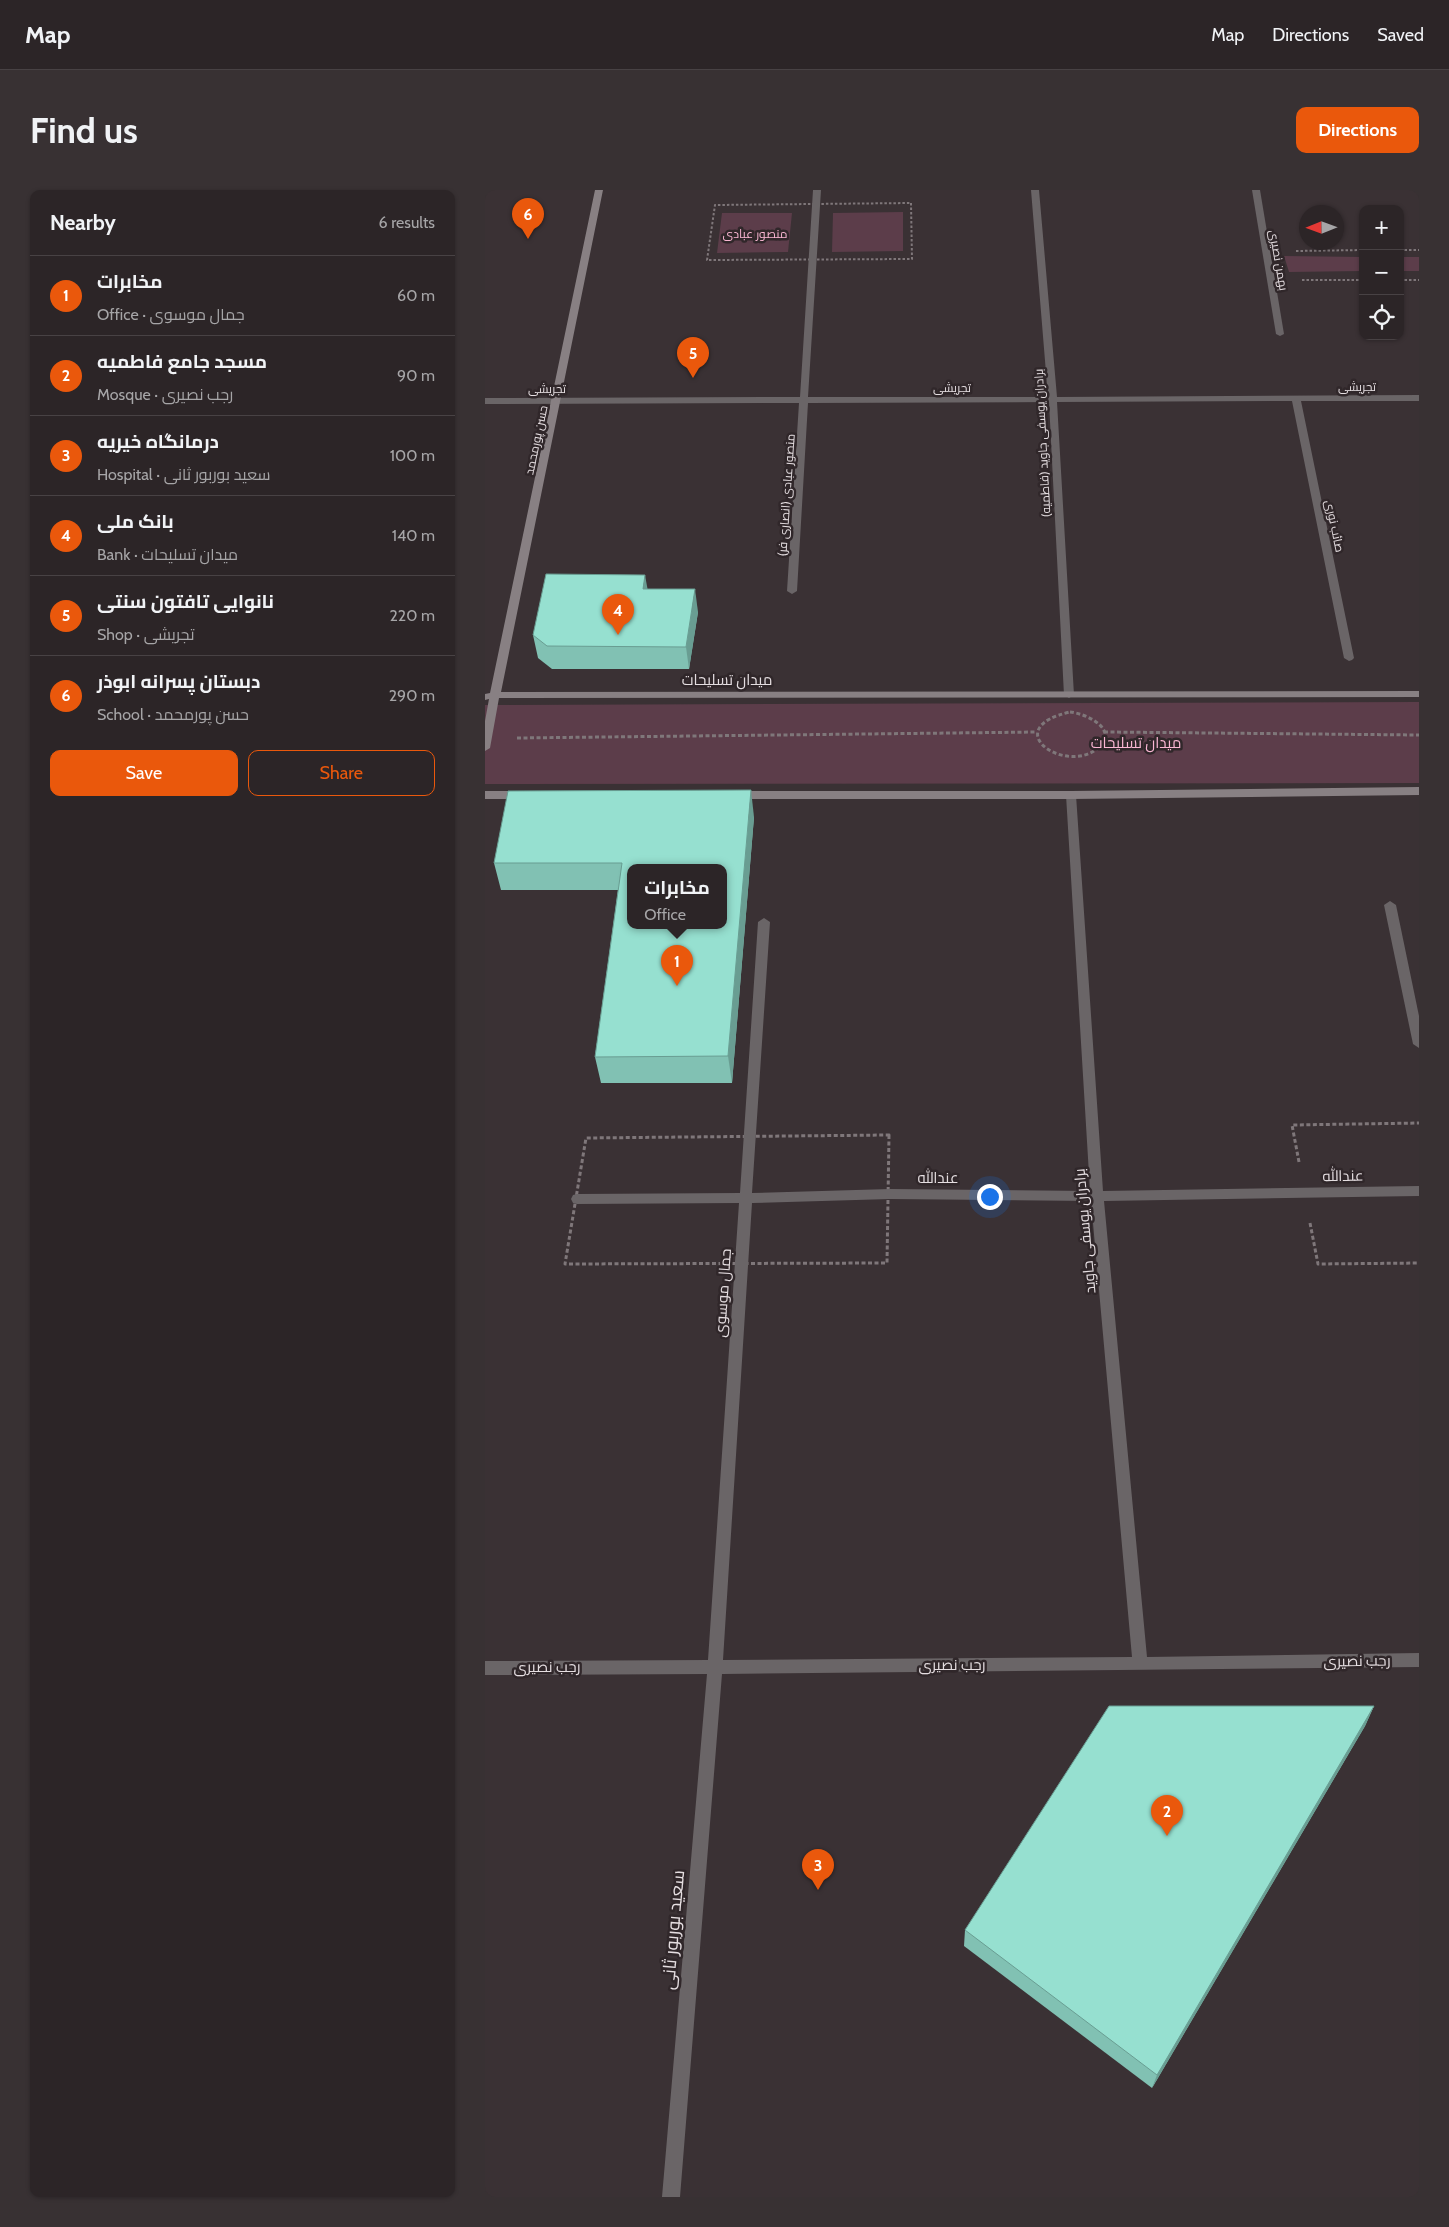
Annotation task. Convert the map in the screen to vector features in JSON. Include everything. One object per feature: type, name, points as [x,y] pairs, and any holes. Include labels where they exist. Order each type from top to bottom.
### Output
[{"type":"street","name":"حسن پورمحمد","points":[[486,744],[490,696],[557,401],[599,190]]},
{"type":"street","points":[[804,400],[817,190]]},
{"type":"street","name":"برادران یوسفی جاوید (فاطمیه)","points":[[1035,190],[1053,399],[1069,695]]},
{"type":"street","name":"بهمن نصیری","points":[[1256,190],[1281,334]]},
{"type":"street","name":"تجریشی","points":[[485,401],[1419,398]]},
{"type":"street","name":"صائب نوری","points":[[1296,399],[1349,658]]},
{"type":"street","name":"منصور عبادی (انصاری فر)","points":[[792,591],[804,400]]},
{"type":"street","name":"میدان تسلیحات","points":[[490,696],[1419,694]]},
{"type":"street","points":[[723,795],[1419,792]]},
{"type":"street","points":[[485,795],[535,795]]},
{"type":"street","name":"برادران یوسفی جاوید","points":[[1071,795],[1097,1196],[1140,1664]]},
{"type":"street","points":[[1390,905],[1419,1044]]},
{"type":"street","name":"جمال موسوی","points":[[715,1667],[764,922]]},
{"type":"street","name":"عندالله","points":[[577,1199],[745,1198],[890,1194],[1097,1196],[1419,1191]]},
{"type":"street","name":"رجب نصیری","points":[[485,1668],[1140,1664],[1419,1660]]},
{"type":"street","name":"سعید بوربور ثانی","points":[[671,2197],[715,1667]]},
{"type":"path","points":[[1266,251],[1359,250]]},
{"type":"path","points":[[1404,250],[1419,250]]},
{"type":"path","points":[[1271,281],[1359,280]]},
{"type":"path","points":[[1404,280],[1419,280]]},
{"type":"path","points":[[1069,712],[1079,713],[1096,720],[1104,732],[1104,739],[1093,752],[1072,757],[1051,752],[1038,740],[1037,732],[1039,726],[1051,716],[1069,712]]},
{"type":"path","points":[[486,744],[1037,732]]},
{"type":"path","points":[[1104,732],[1419,735]]},
{"type":"green space","name":"منصور عبادی","points":[[903,212],[903,251],[832,252],[833,213]]},
{"type":"green space","name":"منصور عبادی","points":[[722,213],[792,213],[788,252],[717,253]]},
{"type":"green space","points":[[1284,256],[1359,257],[1359,271],[1289,272]]},
{"type":"green space","points":[[1404,257],[1419,257],[1419,271],[1404,271]]},
{"type":"green space","name":"میدان تسلیحات","points":[[1419,702],[1419,783],[485,784],[485,705]]},
{"type":"building","points":[[546,574],[645,575],[643,589],[695,589],[686,647],[547,646],[533,635]]},
{"type":"building","points":[[751,790],[728,1056],[595,1057],[622,863],[494,863],[508,791]]},
{"type":"building","points":[[1109,1706],[1374,1706],[1157,2075],[965,1930]]},
{"type":"place","name":"دبستان پسرانه ابوذر","points":[[528,239]]},
{"type":"place","name":"نانوایی تافتون سنتی","points":[[693,378]]},
{"type":"place","name":"بانک ملی","points":[[618,635]]},
{"type":"place","name":"مخابرات","points":[[677,986]]},
{"type":"place","name":"مسجد جامع فاطمیه","points":[[1167,1836]]},
{"type":"place","name":"درمانگاه خیریه","points":[[818,1890]]}]
